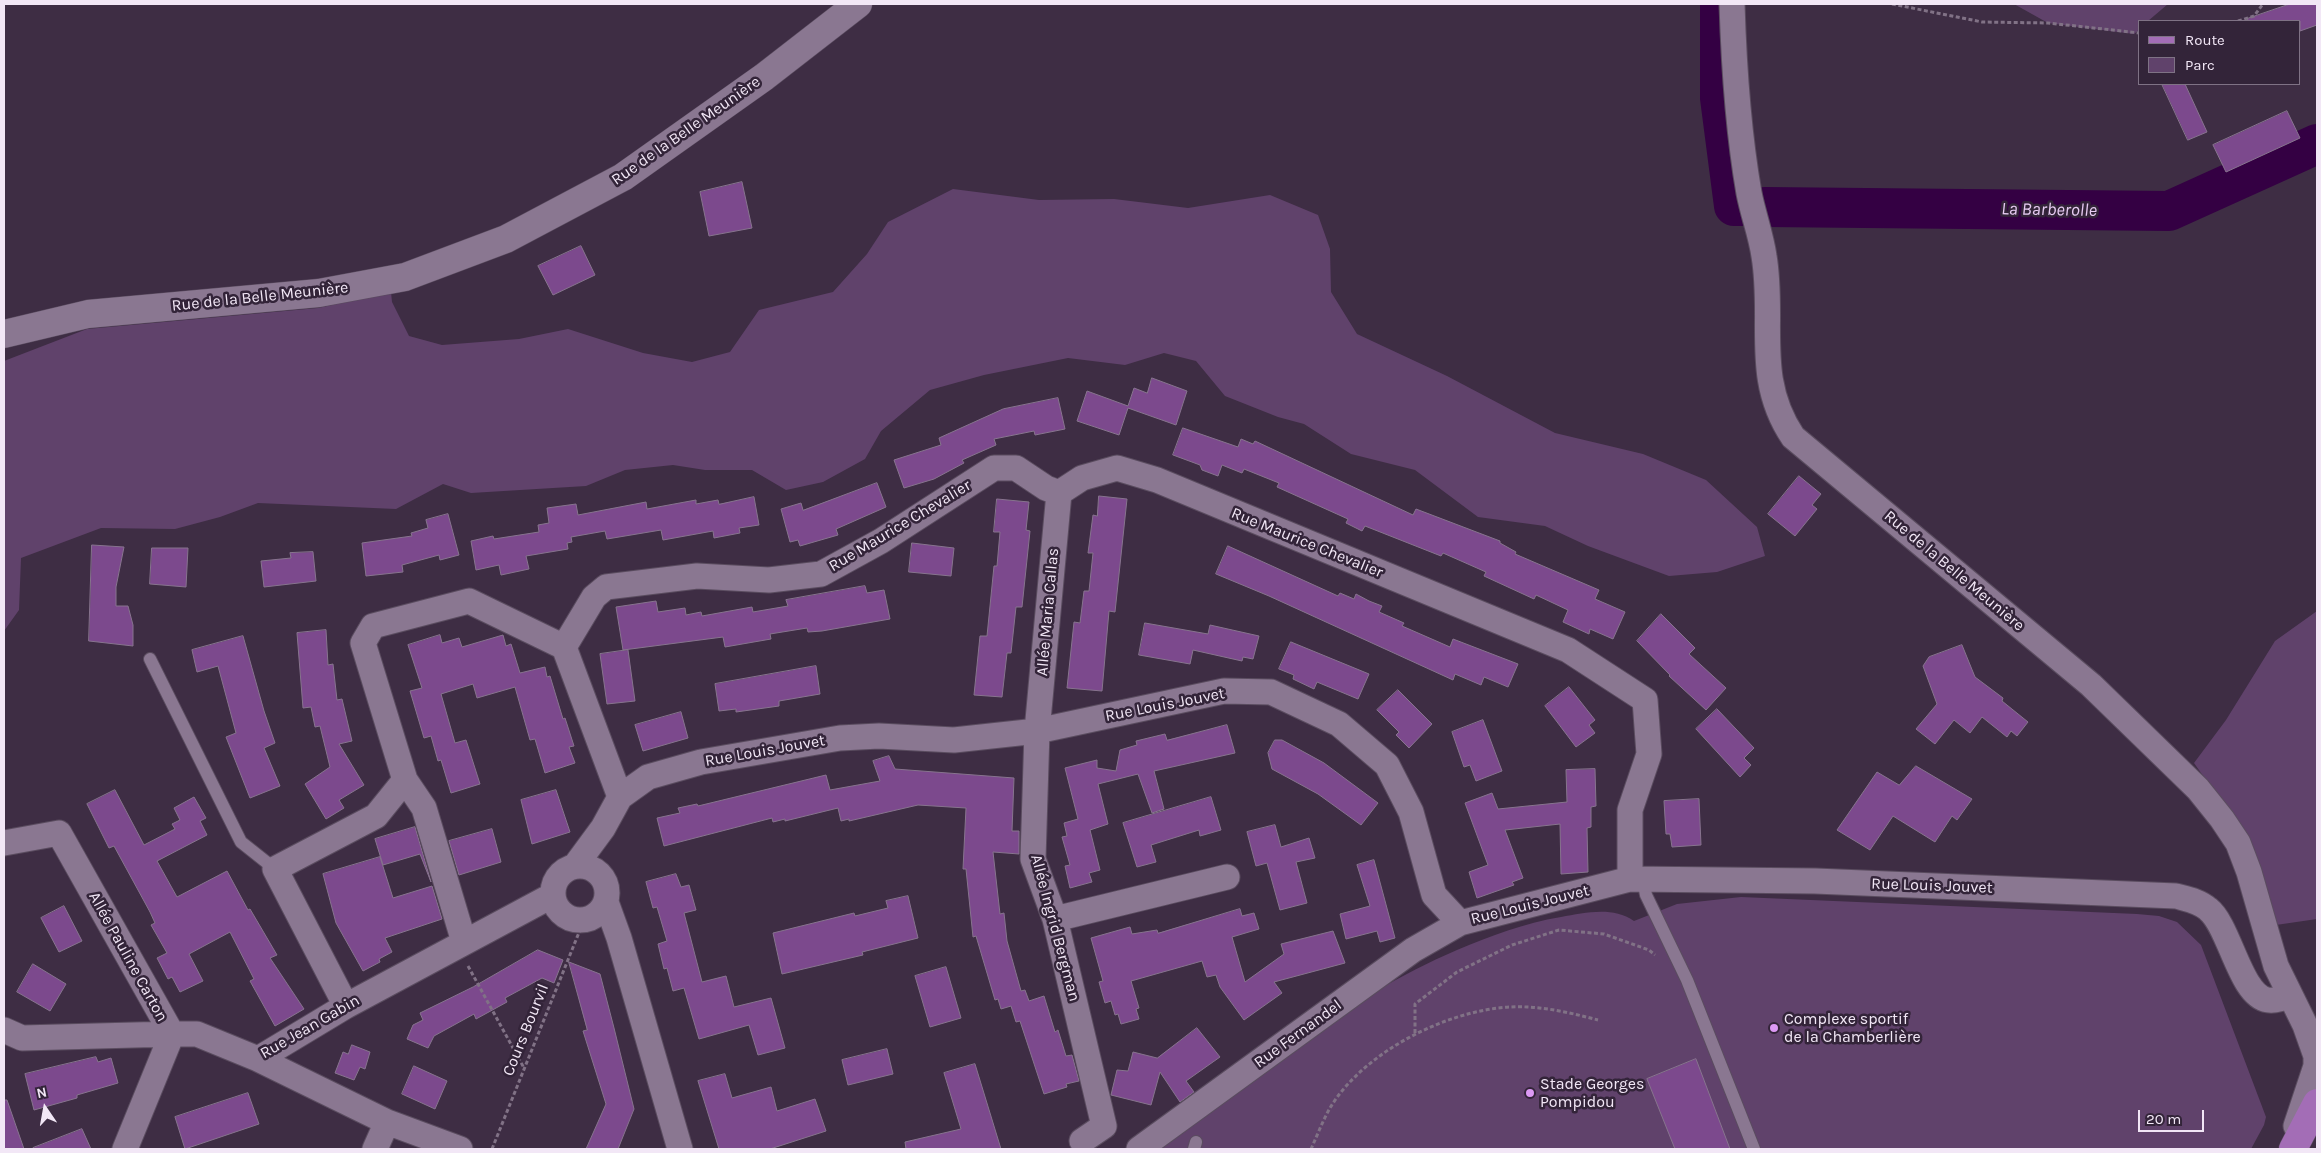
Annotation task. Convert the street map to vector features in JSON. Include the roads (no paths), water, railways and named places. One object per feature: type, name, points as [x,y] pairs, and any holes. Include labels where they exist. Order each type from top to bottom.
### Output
[{"type":"main road","points":[[2292,1149],[2317,1103]]},
{"type":"street","name":"Rue de la Belle Meunière","points":[[4,334],[88,314],[319,294],[405,277],[506,239],[623,177],[764,76],[858,4]]},
{"type":"street","name":"Rue de la Belle Meunière","points":[[1732,4],[1736,100],[1750,194],[1764,257],[1769,383],[1781,420],[1792,437],[2091,685],[2198,789],[2222,819],[2238,844],[2249,872],[2276,966],[2313,1046],[2316,1066],[2288,1149]]},
{"type":"street","name":"Rue Maurice Chevalier","points":[[564,647],[594,597],[606,587],[698,576],[770,580],[821,574],[881,541],[994,468],[1016,468],[1046,488],[1059,493],[1082,478],[1117,468],[1157,480],[1568,650],[1645,700],[1649,754],[1630,810],[1637,880]]},
{"type":"street","name":"Allée Maria Callas","points":[[1037,731],[1059,493]]},
{"type":"street","points":[[460,944],[424,808],[405,780],[363,643],[372,626],[469,601],[564,647],[620,797]]},
{"type":"street","name":"Rue Louis Jouvet","points":[[586,869],[620,797],[648,777],[701,762],[840,738],[878,736],[954,740],[1037,731],[1224,691],[1271,692],[1339,724],[1387,765],[1411,812],[1434,895],[1460,923],[1637,880],[1815,880],[2176,896],[2195,901],[2209,909],[2219,921],[2249,985],[2257,995],[2266,1000],[2278,1000],[2290,995]]},
{"type":"street","name":"Allée Ingrid Bergman","points":[[1037,731],[1033,859],[1055,919],[1104,1126],[1082,1146]]},
{"type":"street","points":[[346,1006],[275,869],[376,816],[405,780]]},
{"type":"street","name":"Allée Pauline Carton","points":[[4,844],[58,833],[172,1034],[22,1038],[4,1030]]},
{"type":"street","points":[[586,869],[607,886],[595,912],[575,920],[560,911],[553,895],[554,887],[561,873],[586,869]]},
{"type":"street","points":[[1055,919],[1227,877]]},
{"type":"street","name":"Rue Jean Gabin","points":[[172,1034],[197,1034],[258,1059],[346,1006],[553,895]]},
{"type":"street","points":[[595,912],[620,938],[680,1149]]},
{"type":"street","name":"Rue Fernandel","points":[[1139,1149],[1413,950],[1460,923]]},
{"type":"street","points":[[2290,995],[2302,1002],[2317,1006]]},
{"type":"street","points":[[125,1149],[172,1034]]},
{"type":"street","points":[[258,1059],[386,1122],[460,1149]]},
{"type":"street","points":[[375,1149],[386,1122]]},
{"type":"lane","points":[[150,659],[241,842],[275,869]]},
{"type":"lane","points":[[1637,880],[1688,980],[1754,1149]]},
{"type":"waterway","name":"La Barberolle","points":[[1720,4],[1720,98],[1734,206],[1741,206]]},
{"type":"waterway","name":"La Barberolle","points":[[1765,207],[2169,211],[2317,144]]},
{"type":"place","name":"Complexe sportif de la Chamberlière","points":[[1774,1028]]},
{"type":"place","name":"Stade Georges Pompidou","points":[[1530,1093]]}]
